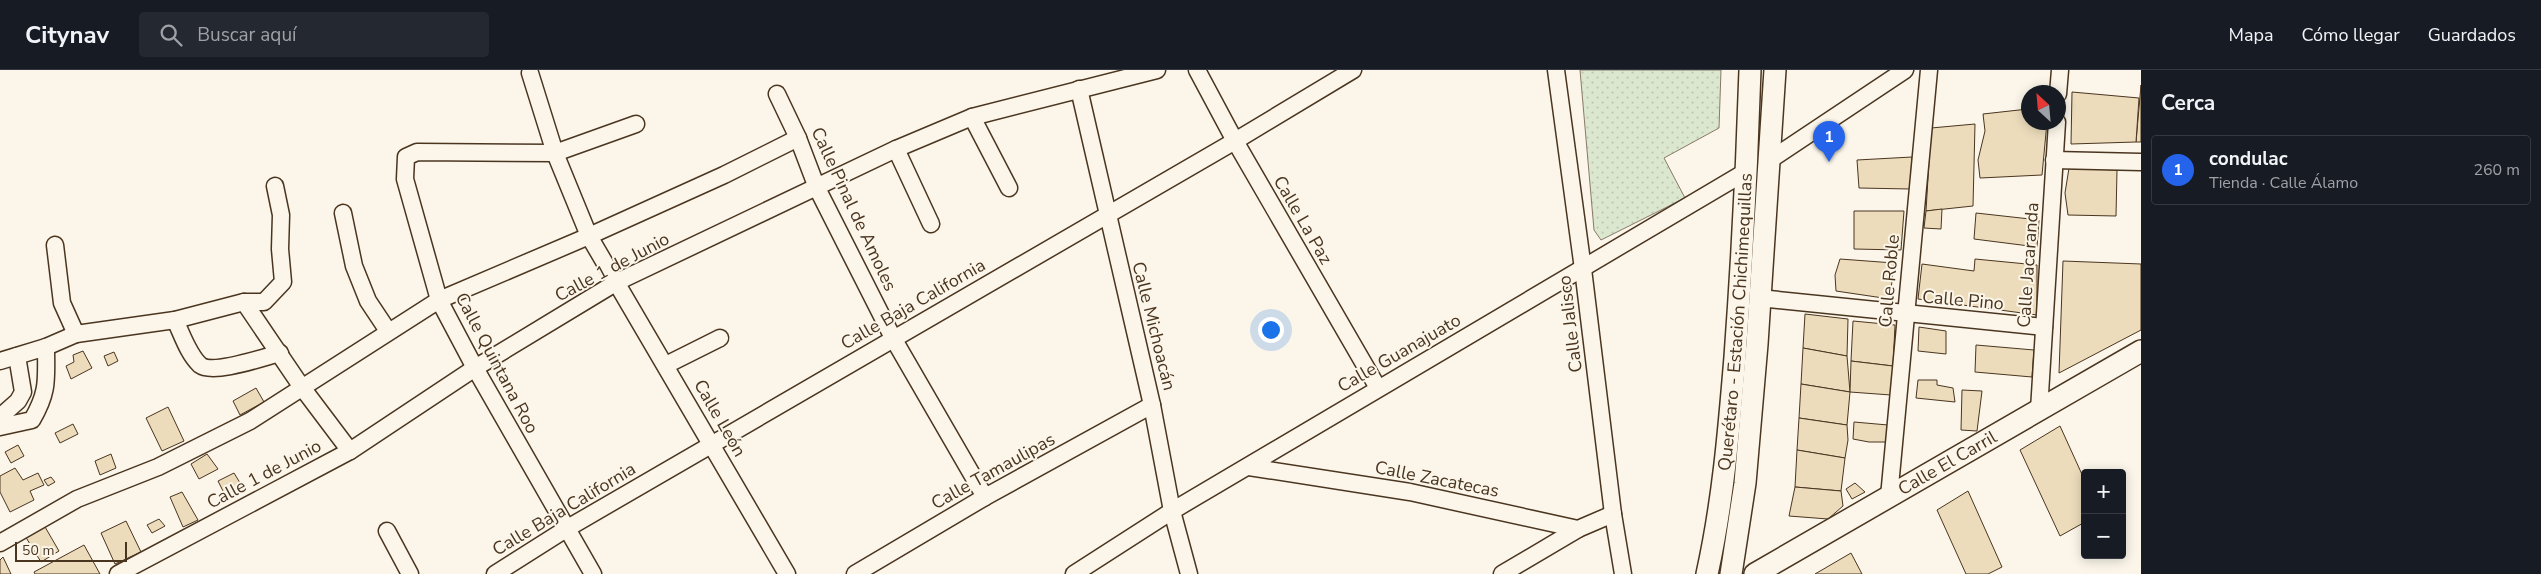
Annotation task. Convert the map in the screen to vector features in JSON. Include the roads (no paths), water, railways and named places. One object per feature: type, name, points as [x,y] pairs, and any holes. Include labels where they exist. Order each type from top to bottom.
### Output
[{"type":"main road","name":"Querétaro - Estación Chichimequillas","points":[[1707,574],[1716,532],[1727,452],[1747,171],[1750,70]]},
{"type":"main road","name":"Querétaro - Estación Chichimequillas","points":[[1731,574],[1745,483],[1770,160],[1775,70]]},
{"type":"main road","name":"Calle El Carril","points":[[1755,574],[2141,351]]},
{"type":"street","name":"Calle 1 de Junio","points":[[121,573],[350,451],[475,368],[617,282],[896,149],[972,117],[1079,88],[1157,70]]},
{"type":"street","name":"Calle La Paz","points":[[1197,70],[1235,142],[1378,388]]},
{"type":"street","name":"Calle Baja California","points":[[495,574],[566,529],[714,445],[1106,214],[1235,142],[1352,70]]},
{"type":"street","name":"Calle Jalisco","points":[[1556,70],[1613,514],[1623,574]]},
{"type":"street","points":[[1770,160],[1905,70]]},
{"type":"street","name":"Calle Roble","points":[[1889,497],[1929,70]]},
{"type":"street","points":[[2059,85],[2060,70]]},
{"type":"street","points":[[530,73],[555,153],[589,236],[617,282]]},
{"type":"street","name":"Calle Michoacán","points":[[1079,88],[1106,214],[1152,405],[1172,511],[1189,574]]},
{"type":"street","name":"Calle Pinal de Amoles","points":[[777,94],[798,138],[817,188],[893,338],[985,497]]},
{"type":"street","points":[[972,117],[1009,188]]},
{"type":"street","points":[[555,153],[636,124]]},
{"type":"street","name":"Calle Jacaranda","points":[[2039,410],[2056,130]]},
{"type":"street","points":[[0,543],[77,499],[158,467],[250,421],[301,386],[439,300],[589,236],[724,175],[798,138]]},
{"type":"street","points":[[896,149],[931,224]]},
{"type":"street","name":"Calle Quintana Roo","points":[[555,153],[417,152],[406,157],[404,171],[439,300],[475,368],[593,574]]},
{"type":"street","points":[[2054,160],[2141,162]]},
{"type":"street","name":"Calle Guanajuato","points":[[1074,574],[1172,511],[1747,171]]},
{"type":"street","points":[[0,361],[46,347],[76,334],[175,320],[244,302],[264,302],[283,282],[280,249],[281,215],[275,186]]},
{"type":"street","points":[[343,213],[354,266],[368,301],[388,331]]},
{"type":"street","points":[[55,245],[62,303],[76,334]]},
{"type":"street","name":"Calle León","points":[[617,282],[714,445],[787,574]]},
{"type":"street","name":"Calle Pino","points":[[1759,298],[2044,327]]},
{"type":"street","points":[[244,302],[301,386],[350,451]]},
{"type":"street","points":[[175,320],[195,359],[202,366],[214,369],[280,353]]},
{"type":"street","points":[[666,365],[720,338]]},
{"type":"street","points":[[0,426],[32,420],[41,405],[47,387],[46,347]]},
{"type":"street","points":[[0,417],[18,401],[23,392],[17,356]]},
{"type":"street","name":"Calle Tamaulipas","points":[[855,574],[985,497],[1152,405]]},
{"type":"street","name":"Calle Zacatecas","points":[[1248,467],[1410,492],[1578,529]]},
{"type":"street","points":[[1502,574],[1578,529],[1613,514]]},
{"type":"street","points":[[387,531],[410,574]]},
{"type":"place","name":"condulac","points":[[1829,162]]}]
